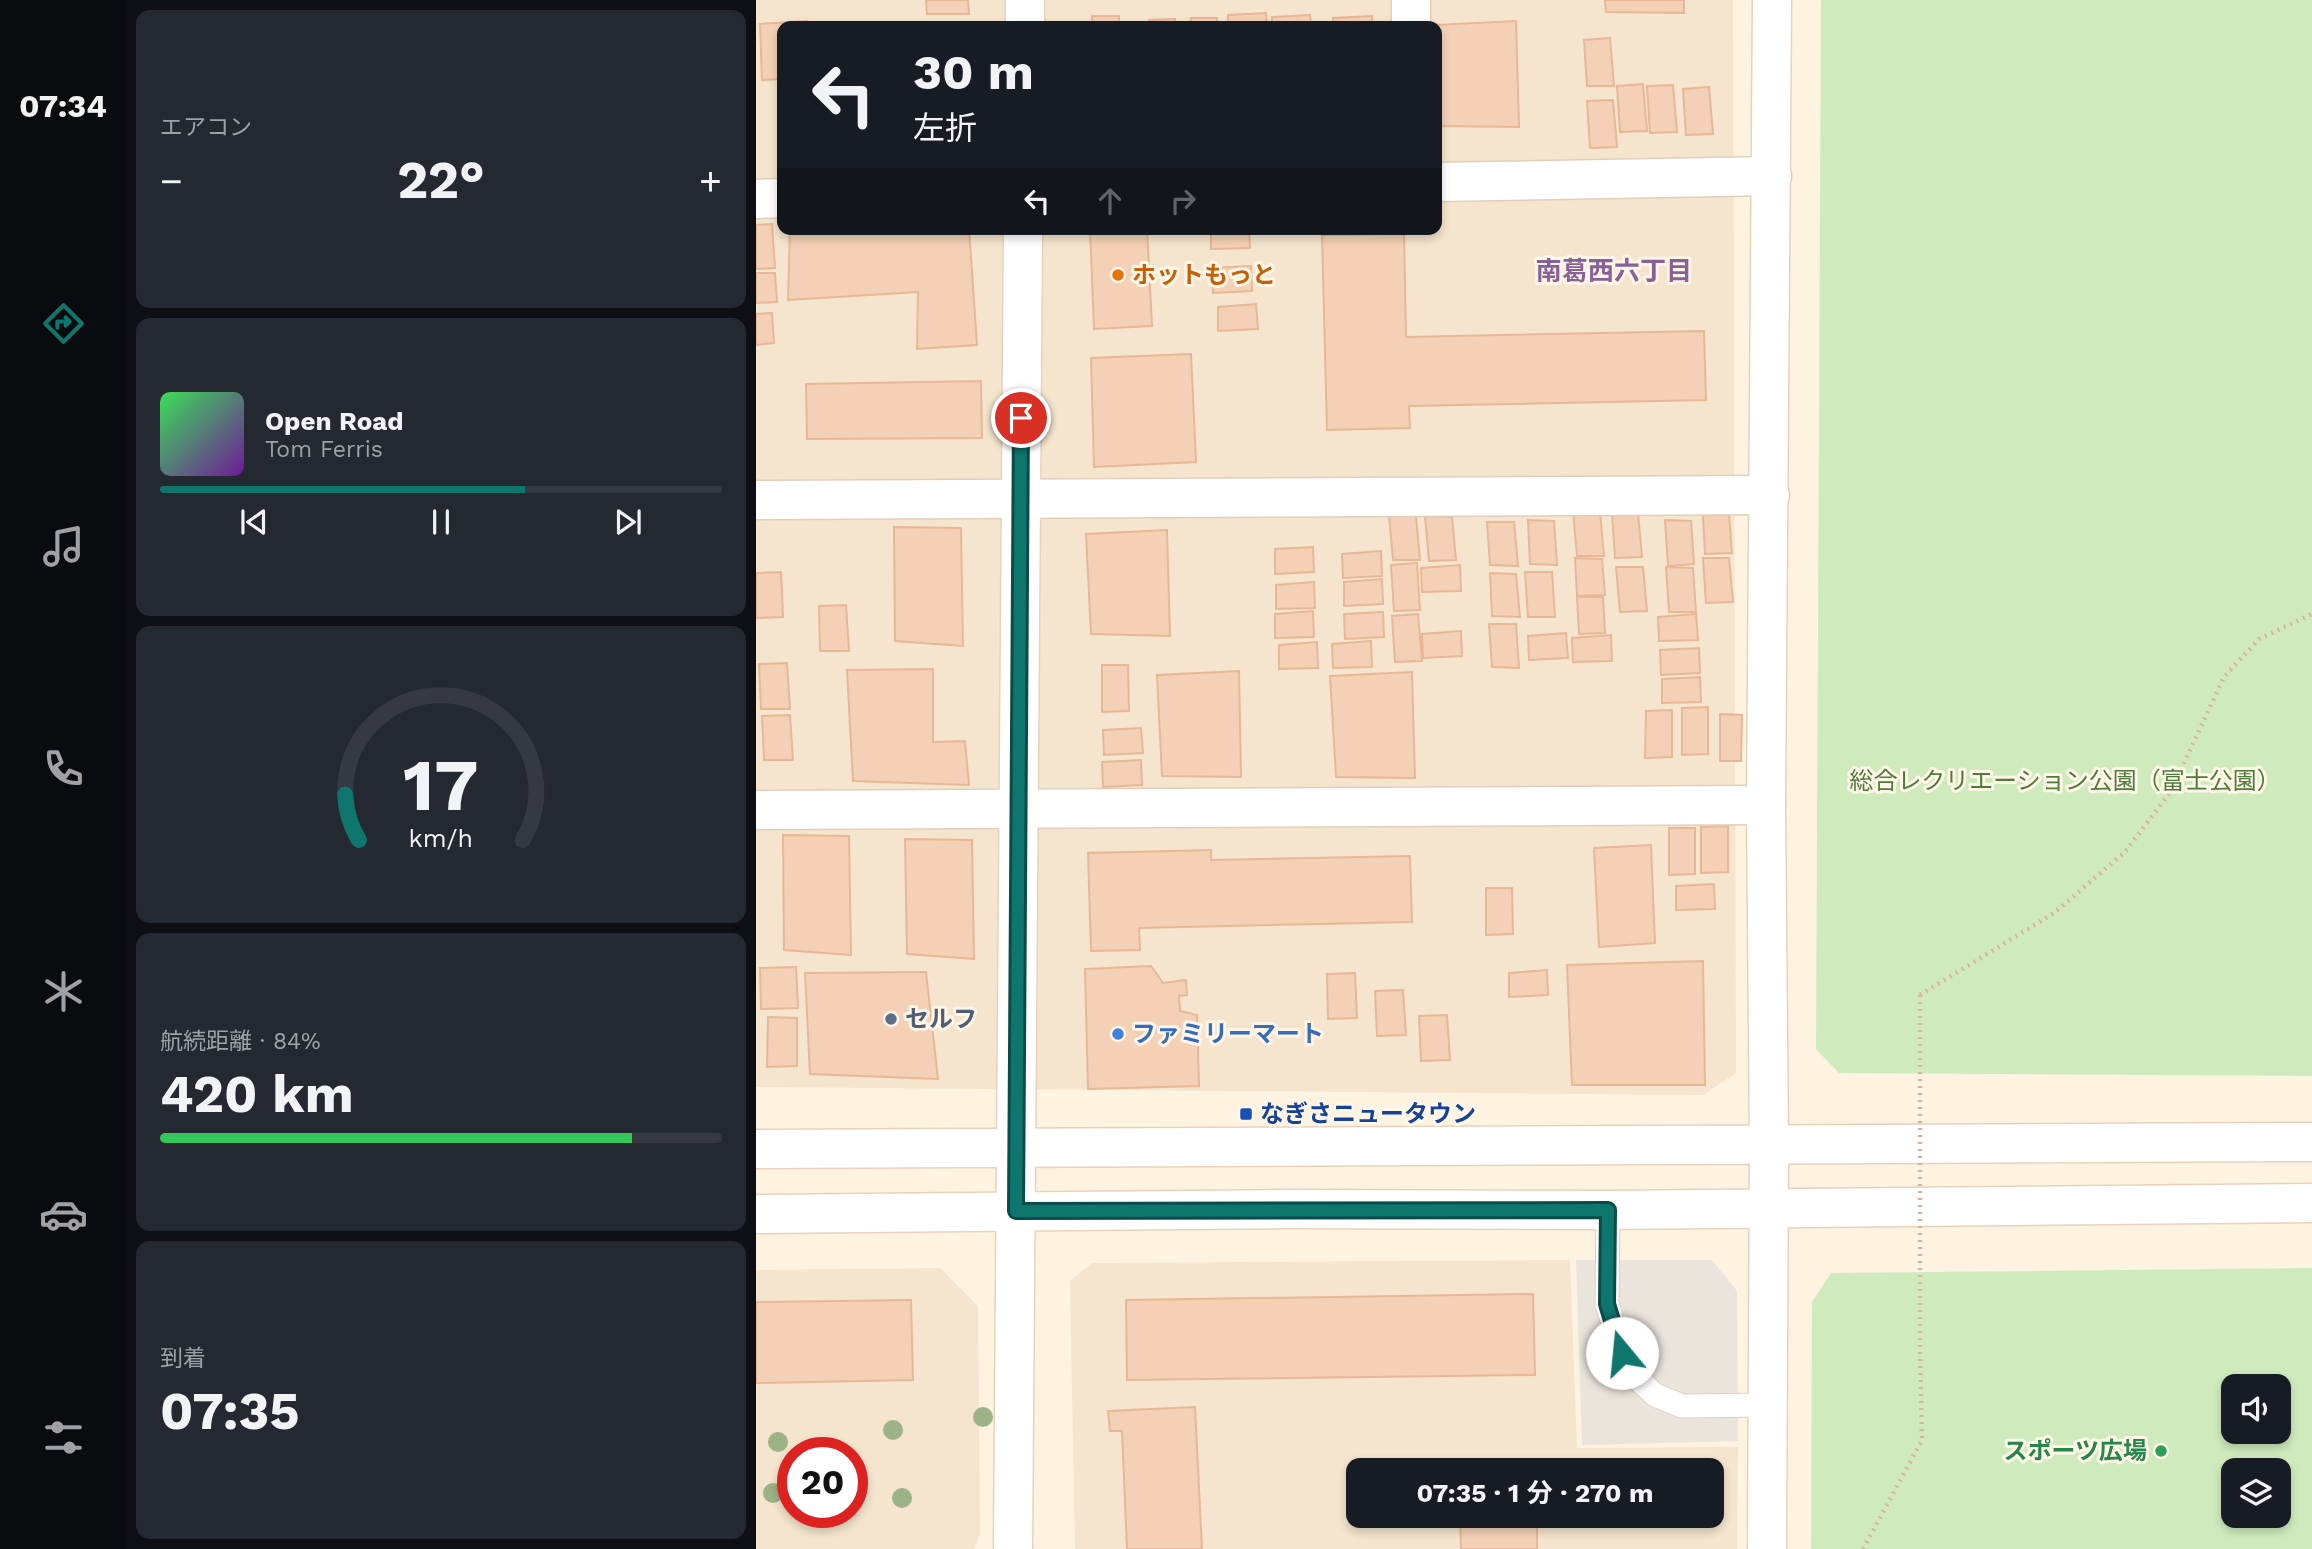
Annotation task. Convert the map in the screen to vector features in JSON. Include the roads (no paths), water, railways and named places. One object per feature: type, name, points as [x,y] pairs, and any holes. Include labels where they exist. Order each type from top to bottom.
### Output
[{"type":"street","points":[[1025,0],[1025,21]]},
{"type":"street","points":[[1411,0],[1411,21]]},
{"type":"street","points":[[1767,1549],[1769,1146],[1766,804],[1772,0]]},
{"type":"street","points":[[1442,182],[1772,176]]},
{"type":"street","points":[[756,199],[777,198]]},
{"type":"street","points":[[1013,1549],[1023,235]]},
{"type":"street","points":[[756,500],[1770,495]]},
{"type":"street","points":[[756,810],[1766,804]]},
{"type":"street","points":[[756,1149],[2312,1142]]},
{"type":"street","points":[[756,1214],[2312,1203]]},
{"type":"lane","points":[[1608,1210],[1607,1304],[1622,1353],[1636,1377],[1656,1395],[1682,1406],[1768,1405]]},
{"type":"place","name":"ホットもっと","points":[[1118,275]]},
{"type":"place","name":"セルフ","points":[[891,1019]]},
{"type":"place","name":"ファミリーマート","points":[[1118,1034]]},
{"type":"place","name":"なぎさニュータウン","points":[[1246,1114]]},
{"type":"place","name":"スポーツ広場","points":[[2161,1451]]},
{"type":"district","name":"南葛西六丁目","points":[[1614,271]]},
{"type":"park label","name":"総合レクリエーション公園（富士公園）","points":[[2065,781]]}]
